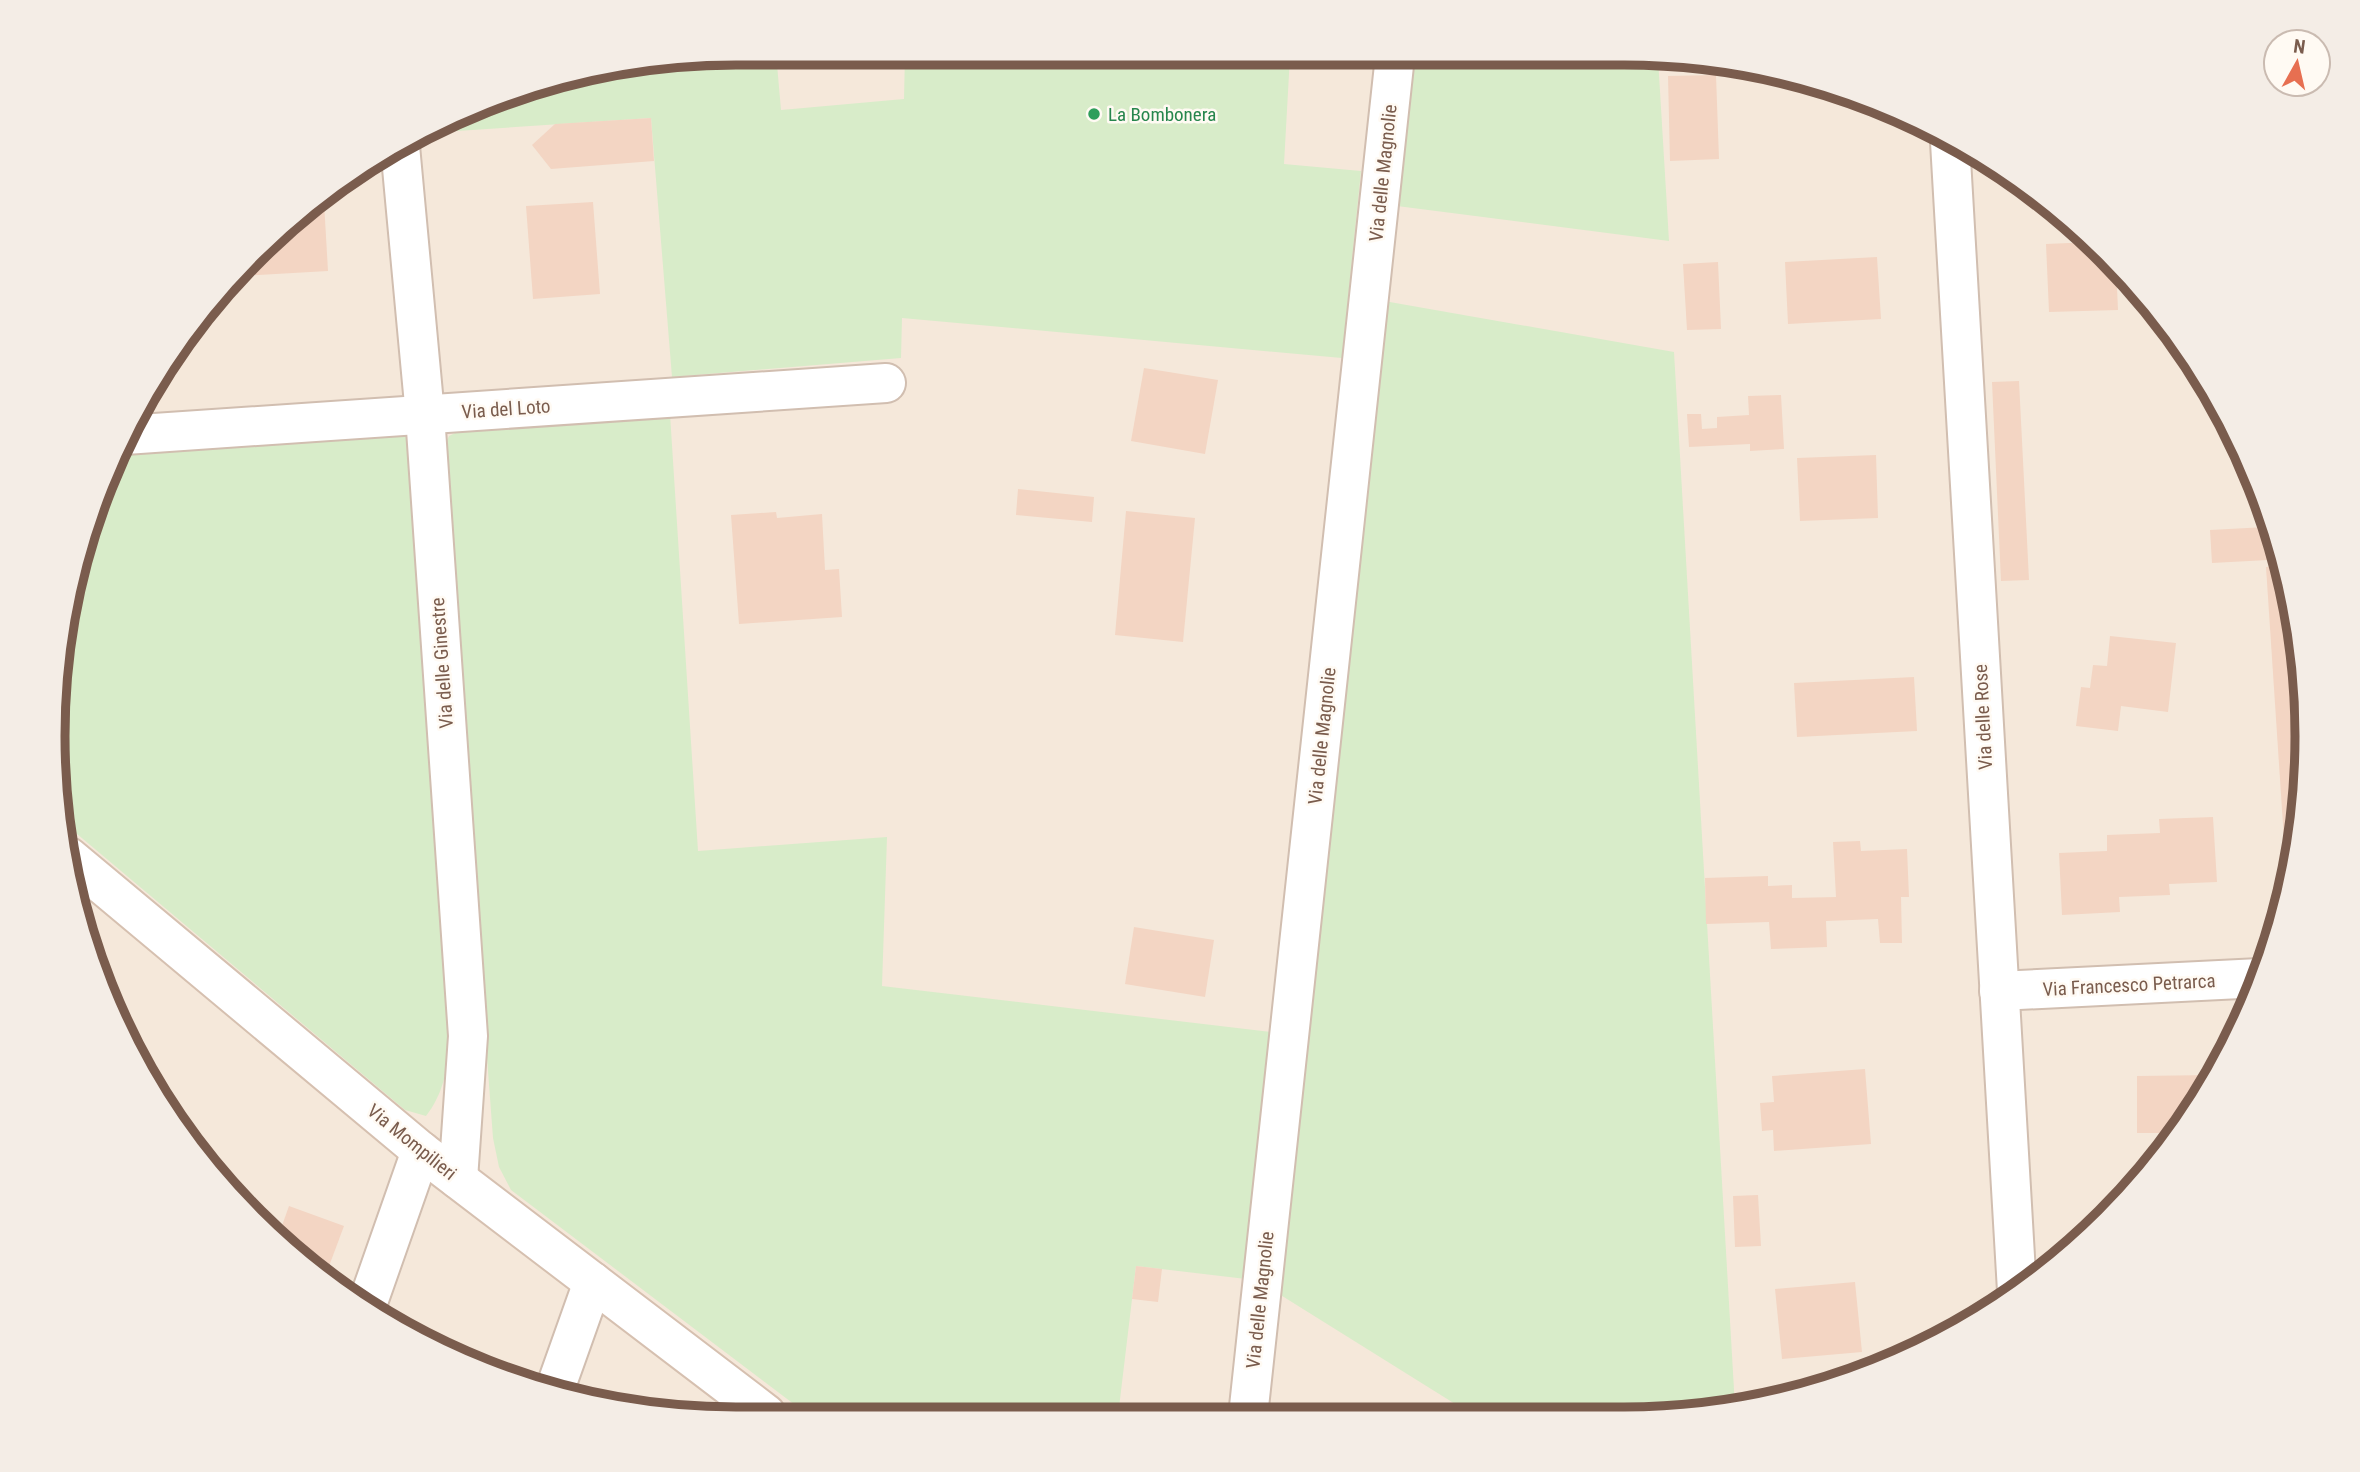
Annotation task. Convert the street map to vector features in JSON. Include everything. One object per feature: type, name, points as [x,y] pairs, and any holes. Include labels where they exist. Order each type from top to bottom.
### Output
[{"type":"street","name":"Via delle Magnolie","points":[[1249,1407],[1394,65]]},
{"type":"street","name":"Via delle Rose","points":[[1950,150],[2016,1281]]},
{"type":"street","name":"Via delle Ginestre","points":[[401,155],[425,415],[468,1036],[458,1179]]},
{"type":"street","name":"Via del Loto","points":[[137,434],[886,383]]},
{"type":"street","name":"Via Mompilieri","points":[[77,864],[421,1152],[757,1407]]},
{"type":"street","name":"Via Francesco Petrarca","points":[[1999,992],[2250,979]]},
{"type":"street","points":[[369,1298],[421,1152]]},
{"type":"street","points":[[557,1383],[593,1282]]},
{"type":"shaded area","points":[[1624,65],[1712,70],[1798,88],[1881,116],[1960,155],[2033,203],[2099,261],[2129,293],[2157,327],[2205,400],[2226,439],[2260,520],[2290,648],[2294,692],[2294,780],[2290,824],[2272,910],[2260,952],[2226,1033],[2205,1072],[2157,1145],[2099,1211],[2033,1269],[1960,1317],[1921,1338],[1840,1372],[1798,1384],[1712,1402],[1668,1406],[736,1407],[648,1402],[562,1384],[479,1356],[400,1317],[327,1269],[261,1211],[203,1145],[155,1072],[134,1033],[100,952],[70,824],[65,736],[70,648],[100,520],[134,439],[155,400],[203,327],[261,261],[327,203],[400,155],[439,134],[520,100],[605,78],[692,66]]},
{"type":"green space","points":[[777,65],[781,110],[904,99],[905,65],[1290,65],[1284,164],[1361,171],[1342,358],[902,318],[901,358],[672,377],[651,118],[444,132],[520,100],[562,88],[648,70],[692,66]]},
{"type":"green space","points":[[1413,65],[1658,66],[1669,241],[1397,206]]},
{"type":"green space","points":[[1384,301],[1674,352],[1734,1398],[1668,1406],[1460,1407],[1279,1294]]},
{"type":"green space","points":[[670,414],[698,851],[887,837],[882,986],[1271,1032],[1246,1279],[1136,1266],[1119,1407],[798,1407],[511,1190],[499,1167],[493,1138],[442,452],[449,436],[469,426]]},
{"type":"green space","points":[[407,436],[450,1048],[442,1084],[426,1116],[405,1110],[71,829],[65,736],[70,648],[100,520],[128,451]]},
{"type":"building","points":[[1716,75],[1719,159],[1670,161],[1668,76]]},
{"type":"building","points":[[651,118],[654,161],[551,169],[532,145],[555,124]]},
{"type":"building","points":[[593,202],[600,294],[533,299],[526,206]]},
{"type":"building","points":[[324,205],[328,271],[247,276]]},
{"type":"building","points":[[2079,243],[2117,280],[2118,310],[2049,312],[2046,244]]},
{"type":"building","points":[[1877,257],[1881,319],[1788,324],[1785,262]]},
{"type":"building","points":[[1718,262],[1721,329],[1687,330],[1683,264]]},
{"type":"building","points":[[1144,368],[1218,380],[1205,454],[1131,441]]},
{"type":"building","points":[[2019,381],[2029,580],[2001,581],[1992,382]]},
{"type":"building","points":[[1781,395],[1784,449],[1750,451],[1750,444],[1689,447],[1687,414],[1701,414],[1702,429],[1717,428],[1717,417],[1749,415],[1748,396]]},
{"type":"building","points":[[1876,455],[1878,518],[1800,521],[1797,458]]},
{"type":"building","points":[[1018,489],[1094,497],[1092,522],[1016,515]]},
{"type":"building","points":[[1126,511],[1195,518],[1183,642],[1115,635]]},
{"type":"building","points":[[776,512],[777,518],[822,514],[825,570],[839,569],[842,617],[739,624],[731,515]]},
{"type":"building","points":[[2262,527],[2268,560],[2212,563],[2210,530]]},
{"type":"building","points":[[2266,567],[2273,567],[2282,605],[2294,692],[2294,780],[2285,852]]},
{"type":"building","points":[[2110,636],[2176,643],[2168,712],[2121,706],[2118,731],[2076,726],[2081,687],[2090,688],[2093,665],[2107,666]]},
{"type":"building","points":[[1914,677],[1917,731],[1797,737],[1794,683]]},
{"type":"building","points":[[2213,817],[2217,882],[2169,884],[2170,895],[2119,897],[2120,912],[2062,915],[2059,853],[2107,851],[2107,835],[2160,833],[2159,819]]},
{"type":"building","points":[[1860,841],[1861,851],[1907,849],[1909,897],[1901,897],[1902,943],[1880,943],[1878,919],[1826,921],[1827,947],[1771,949],[1769,922],[1706,924],[1705,878],[1768,876],[1768,886],[1792,885],[1792,898],[1836,897],[1833,842]]},
{"type":"building","points":[[1134,927],[1214,940],[1205,997],[1125,984]]},
{"type":"building","points":[[1865,1069],[1871,1144],[1774,1151],[1773,1130],[1762,1131],[1760,1103],[1774,1102],[1772,1076]]},
{"type":"building","points":[[2203,1075],[2165,1133],[2137,1133],[2137,1076]]},
{"type":"building","points":[[1758,1195],[1761,1246],[1735,1247],[1733,1196]]},
{"type":"building","points":[[289,1206],[344,1226],[328,1270],[281,1229]]},
{"type":"building","points":[[1136,1266],[1162,1269],[1158,1302],[1132,1299]]},
{"type":"building","points":[[1855,1282],[1862,1352],[1782,1359],[1775,1289]]},
{"type":"place","name":"La Bombonera","points":[[1094,114]]}]
